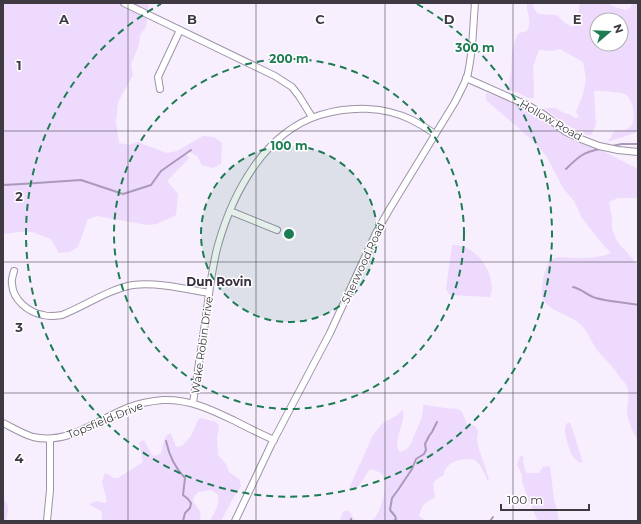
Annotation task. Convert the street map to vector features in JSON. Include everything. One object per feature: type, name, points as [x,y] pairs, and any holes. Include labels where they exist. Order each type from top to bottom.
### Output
[{"type":"street","points":[[124,3],[275,76],[292,87],[312,117]]},
{"type":"street","name":"Sherwood Road","points":[[236,521],[274,440],[323,348],[388,210],[455,102],[466,78],[469,65],[476,3]]},
{"type":"street","points":[[160,89],[158,77],[180,30]]},
{"type":"street","name":"Hollow Road","points":[[466,78],[529,106],[543,114],[566,132],[581,139],[599,146],[638,152]]},
{"type":"street","name":"Wake Robin Drive","points":[[193,403],[214,262],[218,246],[230,211],[239,191],[250,173],[271,145],[292,128],[312,117],[354,108],[384,110],[412,120],[435,134]]},
{"type":"street","points":[[230,211],[277,230]]},
{"type":"street","points":[[14,271],[12,282],[16,297],[29,310],[36,314],[45,316],[62,315],[112,292],[133,285],[156,285],[210,293]]},
{"type":"street","name":"Topsfield Drive","points":[[3,423],[33,437],[50,439],[61,438],[146,402],[164,400],[182,401],[193,403],[212,410],[274,440]]},
{"type":"street","points":[[47,521],[50,490],[50,439]]},
{"type":"shaded area","points":[[3,3],[149,3],[146,27],[140,35],[139,45],[131,64],[133,75],[118,102],[116,122],[119,143],[129,145],[138,142],[167,153],[177,151],[203,136],[214,137],[222,143],[221,164],[212,168],[202,165],[197,156],[188,151],[180,156],[187,155],[189,158],[167,181],[178,194],[176,215],[157,224],[147,225],[97,216],[88,219],[78,247],[69,252],[59,253],[51,239],[32,232],[3,234]]},
{"type":"shaded area","points":[[527,3],[532,3],[538,14],[557,15],[565,23],[572,27],[577,19],[580,3],[609,3],[612,6],[625,10],[630,8],[632,3],[638,3],[638,130],[635,133],[607,142],[614,131],[628,129],[633,123],[634,114],[632,104],[628,97],[622,93],[594,91],[596,125],[591,135],[568,126],[544,108],[555,108],[575,118],[579,117],[576,112],[583,95],[586,79],[583,62],[560,49],[552,51],[539,50],[533,66],[534,98],[528,98],[517,92],[508,90],[512,52],[517,35],[527,31],[529,28]]},
{"type":"shaded area","points":[[486,93],[504,99],[530,111],[564,135],[605,152],[638,169],[638,198],[618,198],[609,202],[612,229],[616,239],[638,266],[638,440],[627,415],[628,391],[625,383],[613,367],[597,350],[583,327],[572,318],[547,305],[544,301],[542,292],[544,274],[548,263],[552,259],[559,257],[592,258],[611,253],[582,218],[574,201],[563,188],[547,157],[530,138],[486,100]]},
{"type":"shaded area","points":[[452,245],[467,248],[480,258],[485,265],[491,280],[492,289],[490,297],[450,295],[446,289]]},
{"type":"shaded area","points":[[423,405],[458,409],[462,412],[467,424],[475,426],[478,431],[478,446],[489,479],[487,480],[481,467],[475,460],[467,459],[455,461],[446,468],[444,475],[433,483],[435,498],[424,504],[419,516],[426,521],[370,521],[377,514],[382,504],[385,486],[383,475],[370,469],[356,490],[351,489],[350,487],[373,435],[383,423],[403,411],[403,421],[397,443],[400,452],[406,450],[411,443],[420,421],[423,413]]},
{"type":"shaded area","points":[[200,418],[216,422],[219,426],[217,439],[218,455],[226,464],[229,472],[239,479],[241,486],[221,521],[210,521],[218,501],[217,494],[211,490],[198,492],[193,498],[193,501],[200,512],[200,521],[102,521],[101,511],[90,505],[91,503],[97,501],[105,503],[107,501],[102,482],[105,473],[113,478],[118,478],[143,462],[139,442],[144,440],[152,455],[155,456],[161,453],[165,437],[170,433],[176,447],[182,446],[191,436]]},
{"type":"shaded area","points":[[567,423],[570,423],[571,425],[583,463],[579,462],[573,457],[565,432]]},
{"type":"shaded area","points":[[520,456],[524,457],[523,461],[526,473],[539,473],[543,467],[550,466],[554,500],[559,521],[538,521],[529,502],[522,481],[522,474],[517,465]]},
{"type":"shaded area","points":[[3,498],[8,506],[6,521],[3,521]]},
{"type":"shaded area","points":[[347,510],[356,521],[340,521],[343,512]]},
{"type":"waterway","points":[[612,146],[622,144],[638,144]]},
{"type":"waterway","points":[[566,169],[581,156],[600,149]]},
{"type":"waterway","points":[[3,185],[81,180],[123,194],[151,185],[161,171],[191,150]]},
{"type":"waterway","points":[[573,287],[596,298],[638,305]]},
{"type":"waterway","points":[[394,521],[396,519],[395,516],[390,510],[392,498],[412,469],[416,459],[424,454],[426,450],[425,444],[437,422]]},
{"type":"waterway","points":[[166,441],[173,461],[185,478],[183,495],[191,503],[190,508],[185,513],[183,521]]},
{"type":"waterway","points":[[490,521],[493,517]]},
{"type":"district","name":"Dun Rovin","points":[[219,281]]}]
